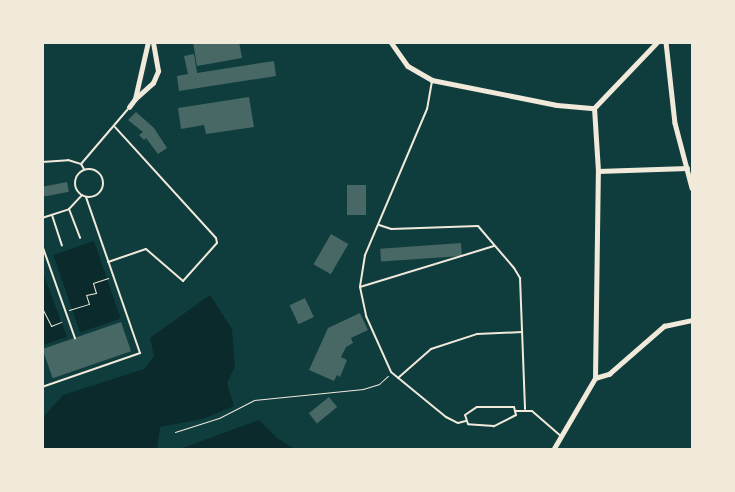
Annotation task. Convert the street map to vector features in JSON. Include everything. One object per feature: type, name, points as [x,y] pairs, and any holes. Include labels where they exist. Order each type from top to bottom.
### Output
[{"type":"street","points":[[135,99],[148,42]]},
{"type":"street","points":[[129,107],[135,99],[154,83],[158,71],[153,42]]},
{"type":"street","points":[[391,42],[408,66],[432,80],[557,105],[594,108]]},
{"type":"street","points":[[553,450],[596,378],[598,171],[594,108],[657,42]]},
{"type":"street","points":[[666,42],[675,123],[692,188]]},
{"type":"street","points":[[598,171],[687,168]]},
{"type":"street","points":[[596,378],[608,374],[664,326],[692,320]]},
{"type":"lane","points":[[432,80],[427,109],[365,256],[360,287],[366,316],[391,372],[446,416],[458,423],[466,421]]},
{"type":"lane","points":[[81,164],[115,127],[129,107]]},
{"type":"lane","points":[[108,262],[146,249],[183,281],[217,244],[216,238],[115,127]]},
{"type":"lane","points":[[42,162],[68,160],[81,164],[84,169]]},
{"type":"lane","points":[[84,169],[96,170],[103,179],[101,191],[86,197],[82,196],[74,182],[84,169]]},
{"type":"lane","points":[[42,218],[69,209],[82,196]]},
{"type":"lane","points":[[42,387],[140,353],[86,197]]},
{"type":"lane","points":[[69,209],[80,238]]},
{"type":"lane","points":[[52,214],[62,245]]},
{"type":"lane","points":[[379,225],[391,229],[478,226],[519,274],[525,409]]},
{"type":"lane","points":[[42,244],[76,338]]},
{"type":"lane","points":[[360,287],[495,246]]},
{"type":"lane","points":[[398,378],[431,349],[477,334],[522,332]]},
{"type":"lane","points":[[466,421],[467,413],[475,407],[514,407],[515,410],[525,409],[532,411],[562,437]]},
{"type":"lane","points":[[466,421],[470,425],[494,426],[516,415],[515,410]]},
{"type":"path","points":[[66,311],[89,304],[86,296],[96,293],[92,283],[113,276]]},
{"type":"path","points":[[42,308],[51,326],[61,322]]},
{"type":"path","points":[[175,432],[218,418],[254,400],[363,389],[378,384],[391,372]]},
{"type":"water","points":[[94,241],[121,319],[80,333],[53,255]]},
{"type":"water","points":[[42,270],[67,337],[43,345],[42,345]]},
{"type":"water","points":[[210,295],[232,329],[235,366],[227,383],[234,406],[203,419],[160,427],[157,449],[43,449],[43,417],[63,395],[144,369],[154,356],[150,338]]},
{"type":"water","points":[[259,420],[277,438],[295,449],[180,449]]},
{"type":"building","points":[[193,42],[239,42],[242,58],[197,66]]},
{"type":"building","points":[[194,54],[197,73],[274,61],[276,76],[179,91],[177,76],[188,74],[184,56]]},
{"type":"building","points":[[249,97],[254,127],[206,134],[204,125],[181,129],[178,108]]},
{"type":"building","points":[[136,112],[154,128],[167,148],[158,154],[146,138],[144,140],[139,135],[143,132],[128,120]]},
{"type":"building","points":[[67,182],[69,192],[44,197],[42,187]]},
{"type":"building","points":[[347,185],[366,185],[366,215],[347,215]]},
{"type":"building","points":[[331,234],[348,244],[331,274],[314,264]]},
{"type":"building","points":[[461,243],[462,256],[381,262],[380,249]]},
{"type":"building","points":[[305,298],[314,317],[298,324],[290,305]]},
{"type":"building","points":[[360,313],[368,330],[351,338],[353,343],[346,347],[341,357],[347,360],[340,377],[337,375],[334,381],[309,370],[328,328]]},
{"type":"building","points":[[121,322],[131,351],[53,378],[43,349]]},
{"type":"building","points":[[329,397],[337,407],[317,423],[309,413]]}]
